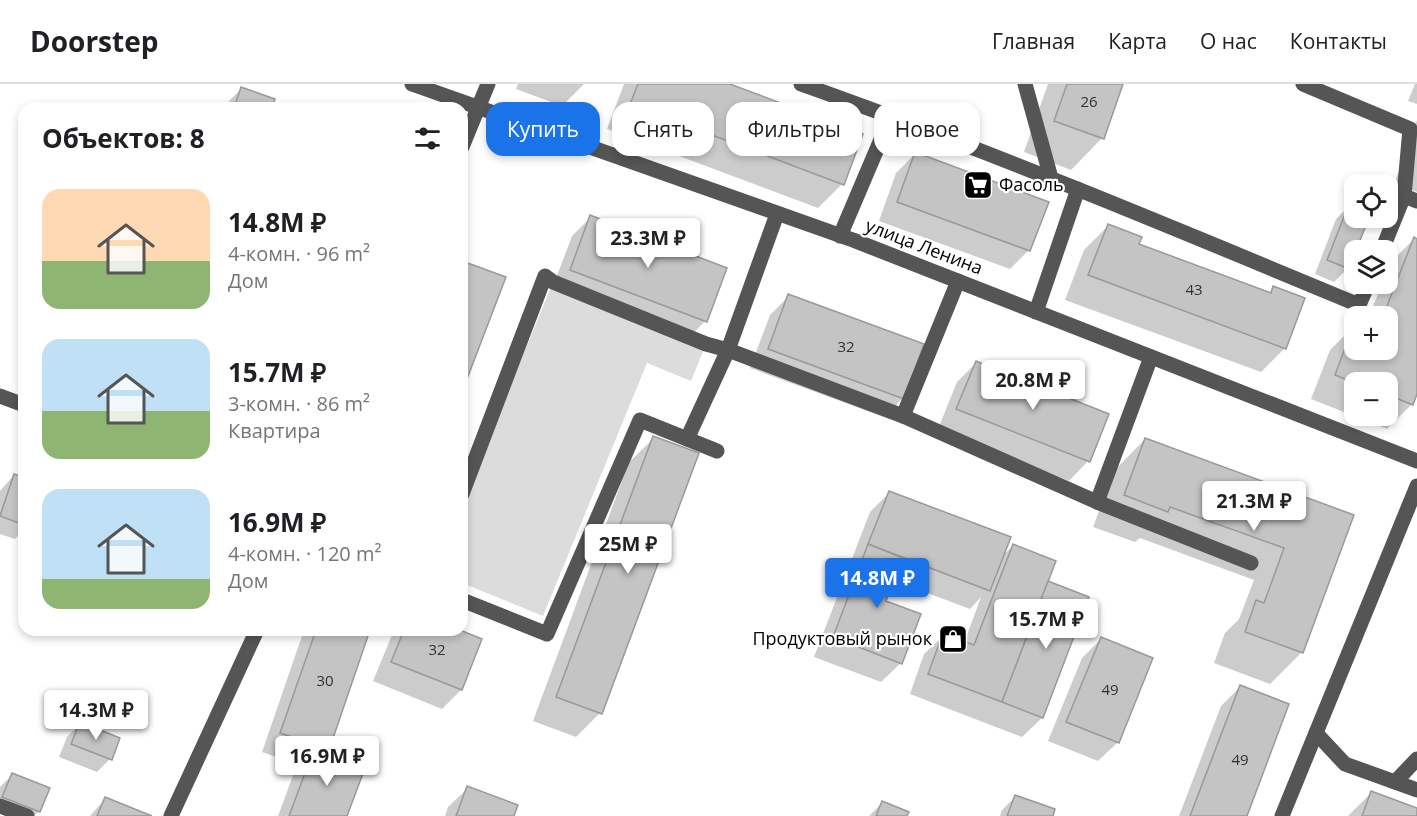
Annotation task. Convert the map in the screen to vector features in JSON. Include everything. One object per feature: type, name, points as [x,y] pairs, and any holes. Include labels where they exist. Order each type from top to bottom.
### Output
[{"type":"street","name":"улица Ленина","points":[[412,84],[462,102]]},
{"type":"street","points":[[468,133],[488,84]]},
{"type":"street","points":[[801,84],[874,110]]},
{"type":"street","points":[[1025,84],[1052,178]]},
{"type":"street","points":[[1303,84],[1410,129],[1411,198],[1388,240]]},
{"type":"street","name":"улица Ленина","points":[[468,104],[840,236],[1417,461]]},
{"type":"street","points":[[980,150],[1359,306],[1364,294]]},
{"type":"street","points":[[840,236],[874,156]]},
{"type":"street","points":[[1036,312],[1078,189]]},
{"type":"street","points":[[687,439],[728,350],[777,214]]},
{"type":"street","points":[[468,478],[545,276],[553,282],[706,344],[728,350],[903,416],[1097,502],[1251,563]]},
{"type":"street","points":[[903,416],[958,281]]},
{"type":"street","points":[[1097,502],[1151,357]]},
{"type":"street","points":[[0,396],[18,403]]},
{"type":"street","points":[[468,602],[547,634],[640,420],[717,451]]},
{"type":"street","points":[[1282,816],[1417,486]]},
{"type":"street","points":[[171,816],[254,636]]},
{"type":"street","points":[[1316,733],[1345,764],[1417,790]]},
{"type":"street","points":[[1395,782],[1417,759]]},
{"type":"street","points":[[0,806],[27,816]]},
{"type":"shaded area","points":[[553,282],[706,344],[691,381],[647,363],[543,616],[468,585],[468,489]]},
{"type":"building","points":[[638,84],[730,84],[778,102],[726,102],[726,140],[714,136],[714,102],[631,102]]},
{"type":"building","points":[[1067,84],[1123,84],[1104,139],[1054,121]]},
{"type":"building","points":[[241,87],[275,99],[274,102],[236,102]]},
{"type":"building","points":[[767,156],[855,156],[844,185]]},
{"type":"building","points":[[914,156],[926,156],[1049,202],[1030,251],[897,202]]},
{"type":"building","points":[[590,215],[727,268],[707,322],[570,270]]},
{"type":"building","points":[[1344,217],[1344,228],[1365,228],[1360,240],[1344,240],[1344,267],[1327,260]]},
{"type":"building","points":[[1108,224],[1142,237],[1139,244],[1271,293],[1273,286],[1305,298],[1286,349],[1088,275]]},
{"type":"building","points":[[1414,237],[1417,239],[1417,394],[1413,405],[1398,399],[1398,372],[1344,372],[1344,379],[1335,375],[1344,351],[1344,360],[1398,360],[1398,306],[1387,306],[1392,294],[1398,294],[1398,278]]},
{"type":"building","points":[[468,263],[506,277],[468,376]]},
{"type":"building","points":[[788,294],[924,344],[904,399],[768,349]]},
{"type":"building","points":[[976,361],[1109,414],[1090,462],[956,409]]},
{"type":"building","points":[[653,436],[699,453],[602,714],[556,697]]},
{"type":"building","points":[[1145,438],[1354,515],[1303,653],[1245,632],[1256,600],[1264,603],[1284,548],[1170,507],[1168,512],[1124,495]]},
{"type":"building","points":[[14,474],[18,475],[18,523],[0,516]]},
{"type":"building","points":[[889,491],[1011,537],[990,591],[868,544]]},
{"type":"building","points":[[868,544],[903,558],[886,601],[921,614],[902,664],[833,637]]},
{"type":"building","points":[[1013,544],[1056,561],[1002,702],[928,674],[943,633],[974,645]]},
{"type":"building","points":[[1048,581],[1089,597],[1043,718],[1002,702]]},
{"type":"building","points":[[468,633],[482,639],[462,690],[391,662],[402,636],[468,636]]},
{"type":"building","points":[[314,636],[368,636],[329,750],[280,733]]},
{"type":"building","points":[[1101,637],[1153,658],[1119,743],[1066,722]]},
{"type":"building","points":[[1240,685],[1289,704],[1247,816],[1190,816]]},
{"type":"building","points":[[80,722],[120,738],[112,760],[71,744]]},
{"type":"building","points":[[314,749],[365,768],[347,816],[289,816]]},
{"type":"building","points":[[12,773],[50,788],[40,812],[2,797]]},
{"type":"building","points":[[467,786],[518,805],[514,816],[456,816]]},
{"type":"building","points":[[1371,791],[1417,808],[1417,816],[1362,816]]},
{"type":"building","points":[[1015,795],[1055,809],[1053,816],[1007,816]]},
{"type":"building","points":[[105,797],[152,816],[97,816]]},
{"type":"building","points":[[882,801],[909,812],[907,816],[876,816]]},
{"type":"place","name":"Фасоль","points":[[978,185]]},
{"type":"place","name":"Продуктовый рынок","points":[[953,639]]}]
